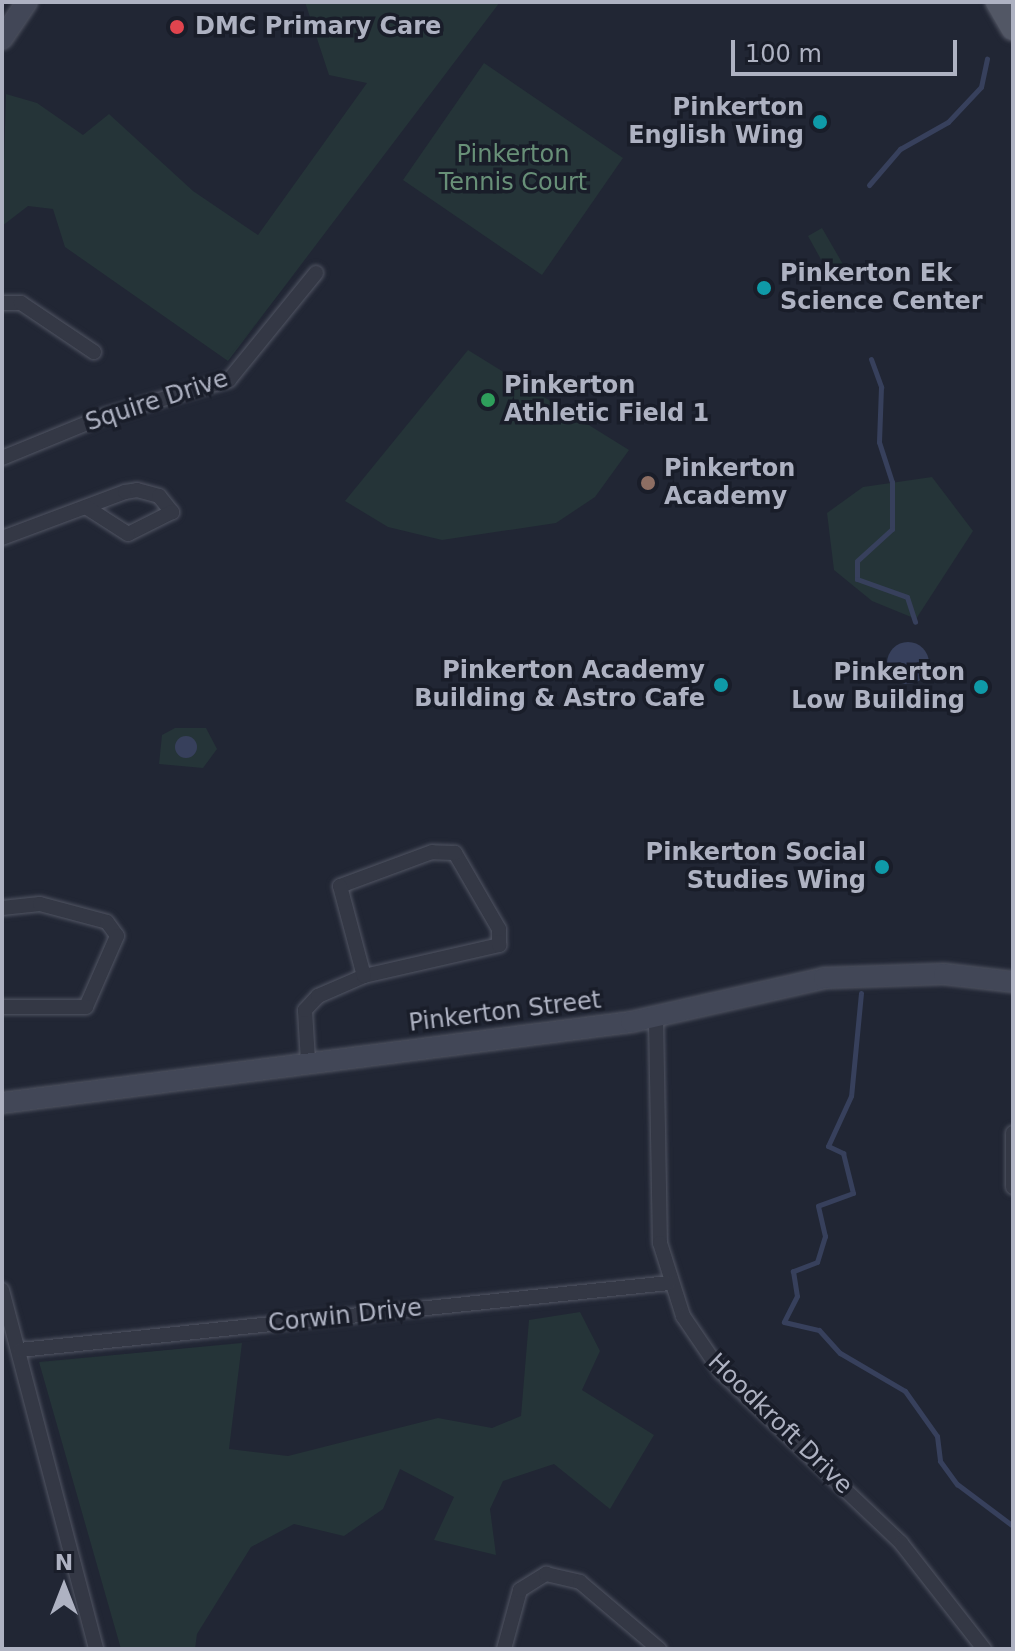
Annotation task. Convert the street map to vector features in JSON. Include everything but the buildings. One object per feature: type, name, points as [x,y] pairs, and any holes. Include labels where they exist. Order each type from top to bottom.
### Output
[{"type":"main road","points":[[998,2],[1013,28]]},
{"type":"street","points":[[2,39],[27,2]]},
{"type":"street","name":"Squire Drive","points":[[2,458],[94,420],[229,380],[316,273]]},
{"type":"street","points":[[2,303],[21,303],[94,352]]},
{"type":"street","points":[[2,538],[86,507],[137,490],[159,496],[172,512],[128,534],[86,507]]},
{"type":"street","points":[[308,1061],[308,1004],[364,976],[499,945],[499,929],[455,853],[432,852],[340,886],[364,976]]},
{"type":"street","points":[[2,908],[40,904],[107,922],[117,936],[86,1007],[2,1007]]},
{"type":"street","name":"Pinkerton Street","points":[[2,1103],[656,1018],[824,978],[922,974],[1013,982]]},
{"type":"street","name":"Hoodkroft Drive","points":[[656,1018],[659,1227],[669,1283],[721,1372],[901,1543],[984,1649]]},
{"type":"street","points":[[1013,1133],[1013,1187]]},
{"type":"street","name":"Corwin Drive","points":[[20,1350],[669,1283]]},
{"type":"street","points":[[2,1290],[96,1649]]},
{"type":"street","points":[[504,1649],[520,1590],[546,1574],[580,1582],[659,1649]]},
{"type":"green space","points":[[305,2],[500,2],[228,361],[65,247],[53,209],[28,206],[2,226],[6,94],[37,103],[83,135],[109,114],[193,191],[258,235],[367,83],[329,75]]},
{"type":"green space","name":"Pinkerton Tennis Court","points":[[484,63],[623,158],[542,275],[403,180]]},
{"type":"green space","points":[[822,228],[844,266],[843,272],[824,265],[808,236]]},
{"type":"green space","name":"Pinkerton Athletic Field 1","points":[[468,350],[629,450],[595,497],[556,523],[442,540],[388,527],[345,501]]},
{"type":"green space","points":[[932,477],[973,531],[916,619],[872,601],[834,570],[827,513],[863,487]]},
{"type":"green space","points":[[175,728],[206,728],[217,749],[203,768],[159,764],[162,735]]},
{"type":"green space","points":[[580,1312],[600,1351],[582,1390],[654,1435],[610,1509],[554,1464],[503,1481],[490,1509],[496,1555],[434,1540],[454,1497],[400,1469],[383,1509],[344,1536],[294,1524],[251,1547],[197,1634],[195,1649],[121,1649],[39,1362],[242,1343],[229,1449],[288,1456],[438,1418],[492,1428],[521,1416],[529,1320]]},
{"type":"water","points":[[908,642],[923,648],[929,663],[923,678],[908,684],[893,678],[887,663],[893,648]]},
{"type":"water","points":[[186,736],[197,747],[186,758],[175,747]]},
{"type":"waterway","points":[[869,185],[900,149],[948,122],[981,87],[987,59]]},
{"type":"waterway","points":[[871,359],[881,387],[879,442],[892,482],[892,529],[857,561],[857,579],[907,597],[915,622]]},
{"type":"waterway","points":[[861,993],[851,1096],[828,1146],[843,1153],[853,1193],[818,1206],[825,1236],[817,1262],[793,1271],[797,1296],[784,1322],[819,1330],[840,1353],[905,1391],[937,1436],[940,1461],[957,1484],[1013,1526]]},
{"type":"place","name":"DMC Primary Care","points":[[177,27]]},
{"type":"place","name":"Pinkerton English Wing","points":[[820,122]]},
{"type":"place","name":"Pinkerton Ek Science Center","points":[[764,288]]},
{"type":"place","name":"Pinkerton Athletic Field 1","points":[[488,400]]},
{"type":"place","name":"Pinkerton Academy","points":[[648,483]]},
{"type":"place","name":"Pinkerton Academy Building & Astro Cafe","points":[[721,685]]},
{"type":"place","name":"Pinkerton Low Building","points":[[981,687]]},
{"type":"place","name":"Pinkerton Social Studies Wing","points":[[882,867]]}]
